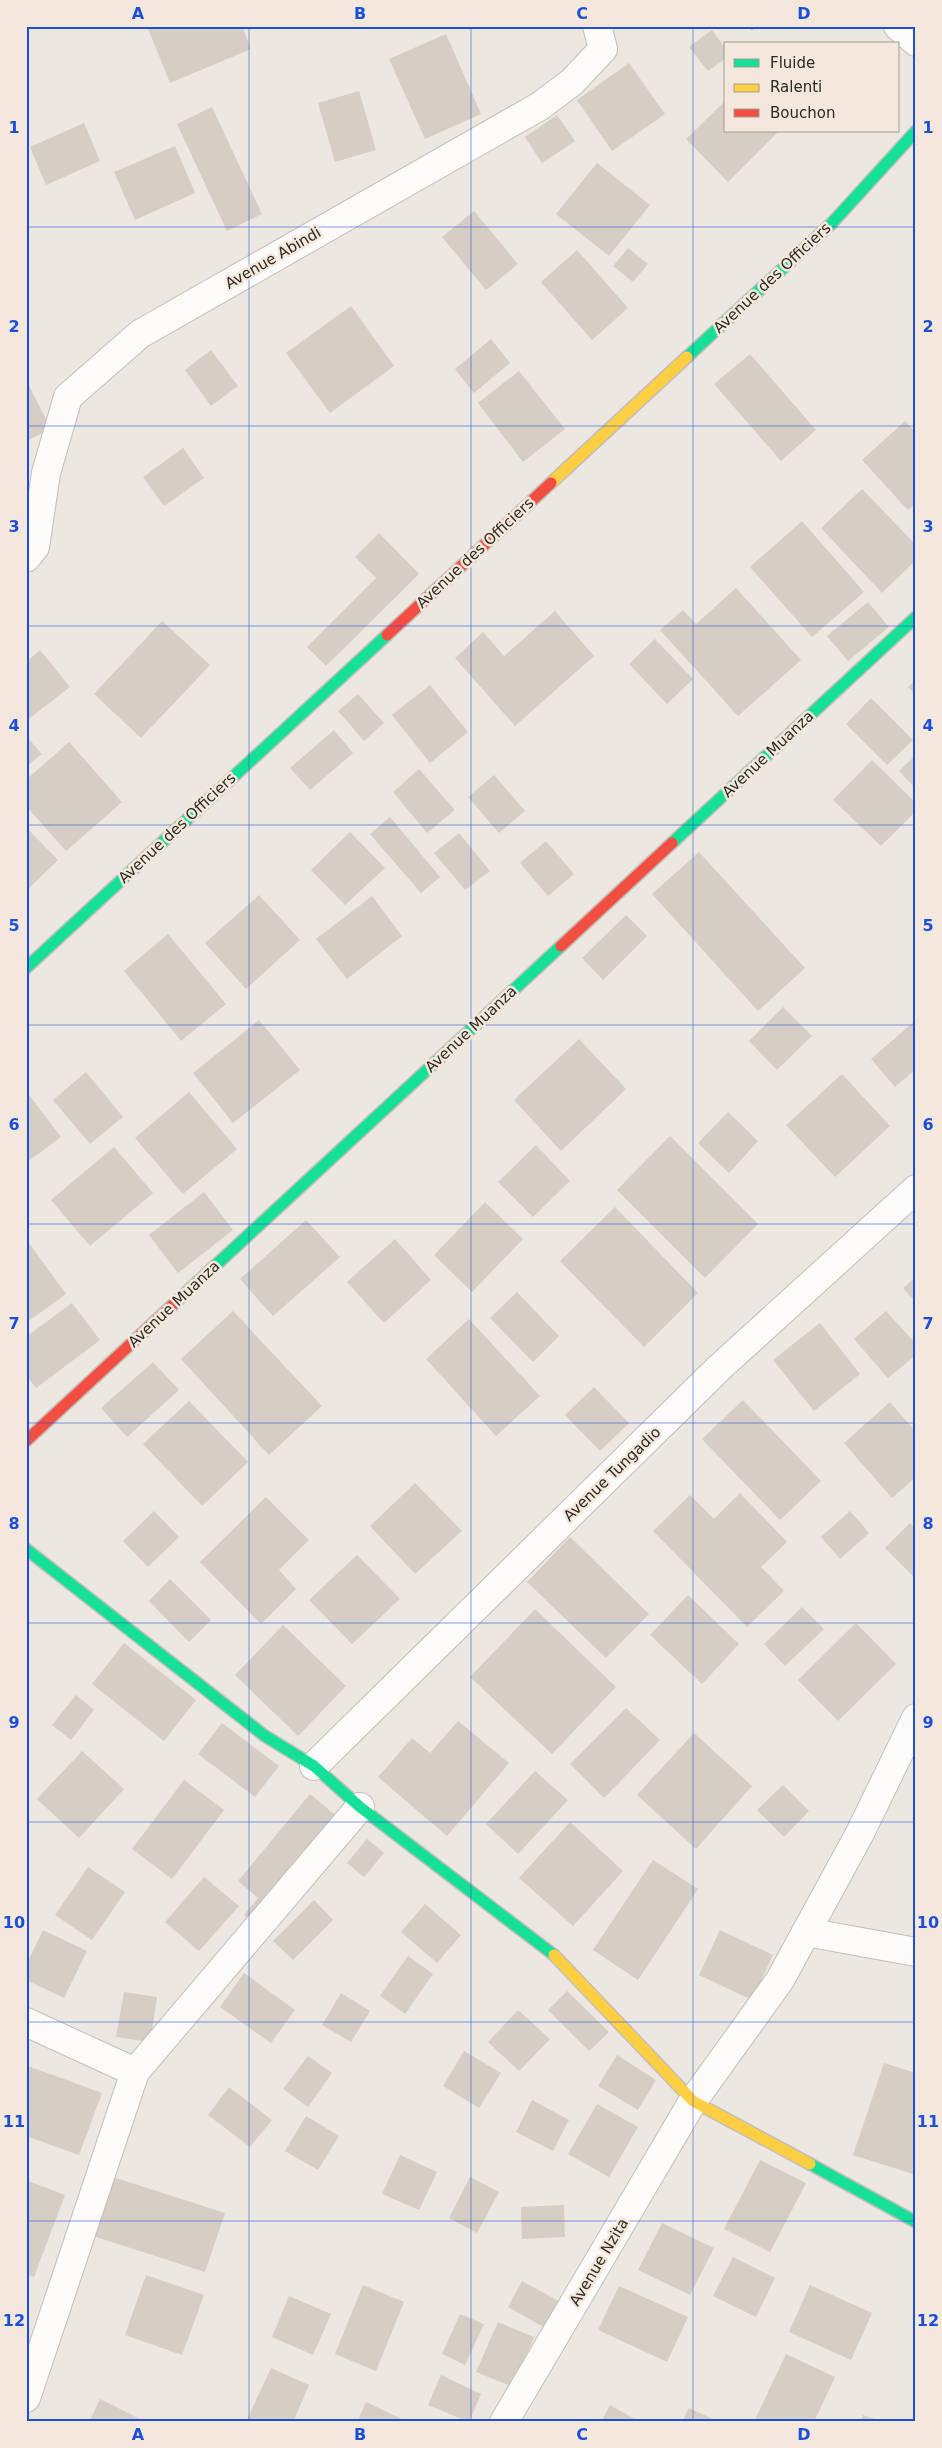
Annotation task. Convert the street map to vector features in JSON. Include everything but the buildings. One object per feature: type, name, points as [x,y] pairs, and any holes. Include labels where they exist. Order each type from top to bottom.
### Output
[{"type":"street","name":"Avenue Abindi","points":[[26,558],[35,547],[46,473],[68,397],[140,334],[540,106],[572,82],[604,50],[597,26]]},
{"type":"street","points":[[898,26],[916,42]]},
{"type":"street","name":"Avenue des Officiers","points":[[26,968],[832,223],[916,131]]},
{"type":"street","name":"Avenue Muanza","points":[[26,1441],[916,617]]},
{"type":"street","name":"Avenue Tungadio","points":[[314,1766],[719,1368],[916,1189]]},
{"type":"street","points":[[26,1548],[265,1736],[314,1766],[360,1807],[551,1952],[693,2101],[916,2222]]},
{"type":"street","name":"Avenue Nzita","points":[[504,2422],[693,2101],[780,1980],[860,1833],[916,1718]]},
{"type":"street","points":[[26,2398],[135,2072],[360,1807]]},
{"type":"street","points":[[806,1932],[916,1952]]},
{"type":"street","points":[[26,2022],[135,2072]]},
{"type":"traffic: fast","points":[[687,357],[832,223],[916,131]]},
{"type":"traffic: fast","points":[[672,843],[916,617]]},
{"type":"traffic: fast","points":[[26,968],[387,635]]},
{"type":"traffic: fast","points":[[176,1302],[561,946]]},
{"type":"traffic: fast","points":[[26,1549],[265,1736],[314,1766],[360,1807],[554,1955]]},
{"type":"traffic: fast","points":[[810,2164],[916,2222]]},
{"type":"traffic: slow","points":[[551,483],[687,357]]},
{"type":"traffic: slow","points":[[554,1955],[693,2101],[810,2164]]},
{"type":"traffic: jam","points":[[387,635],[551,483]]},
{"type":"traffic: jam","points":[[561,946],[672,843]]},
{"type":"traffic: jam","points":[[26,1441],[176,1302]]}]
